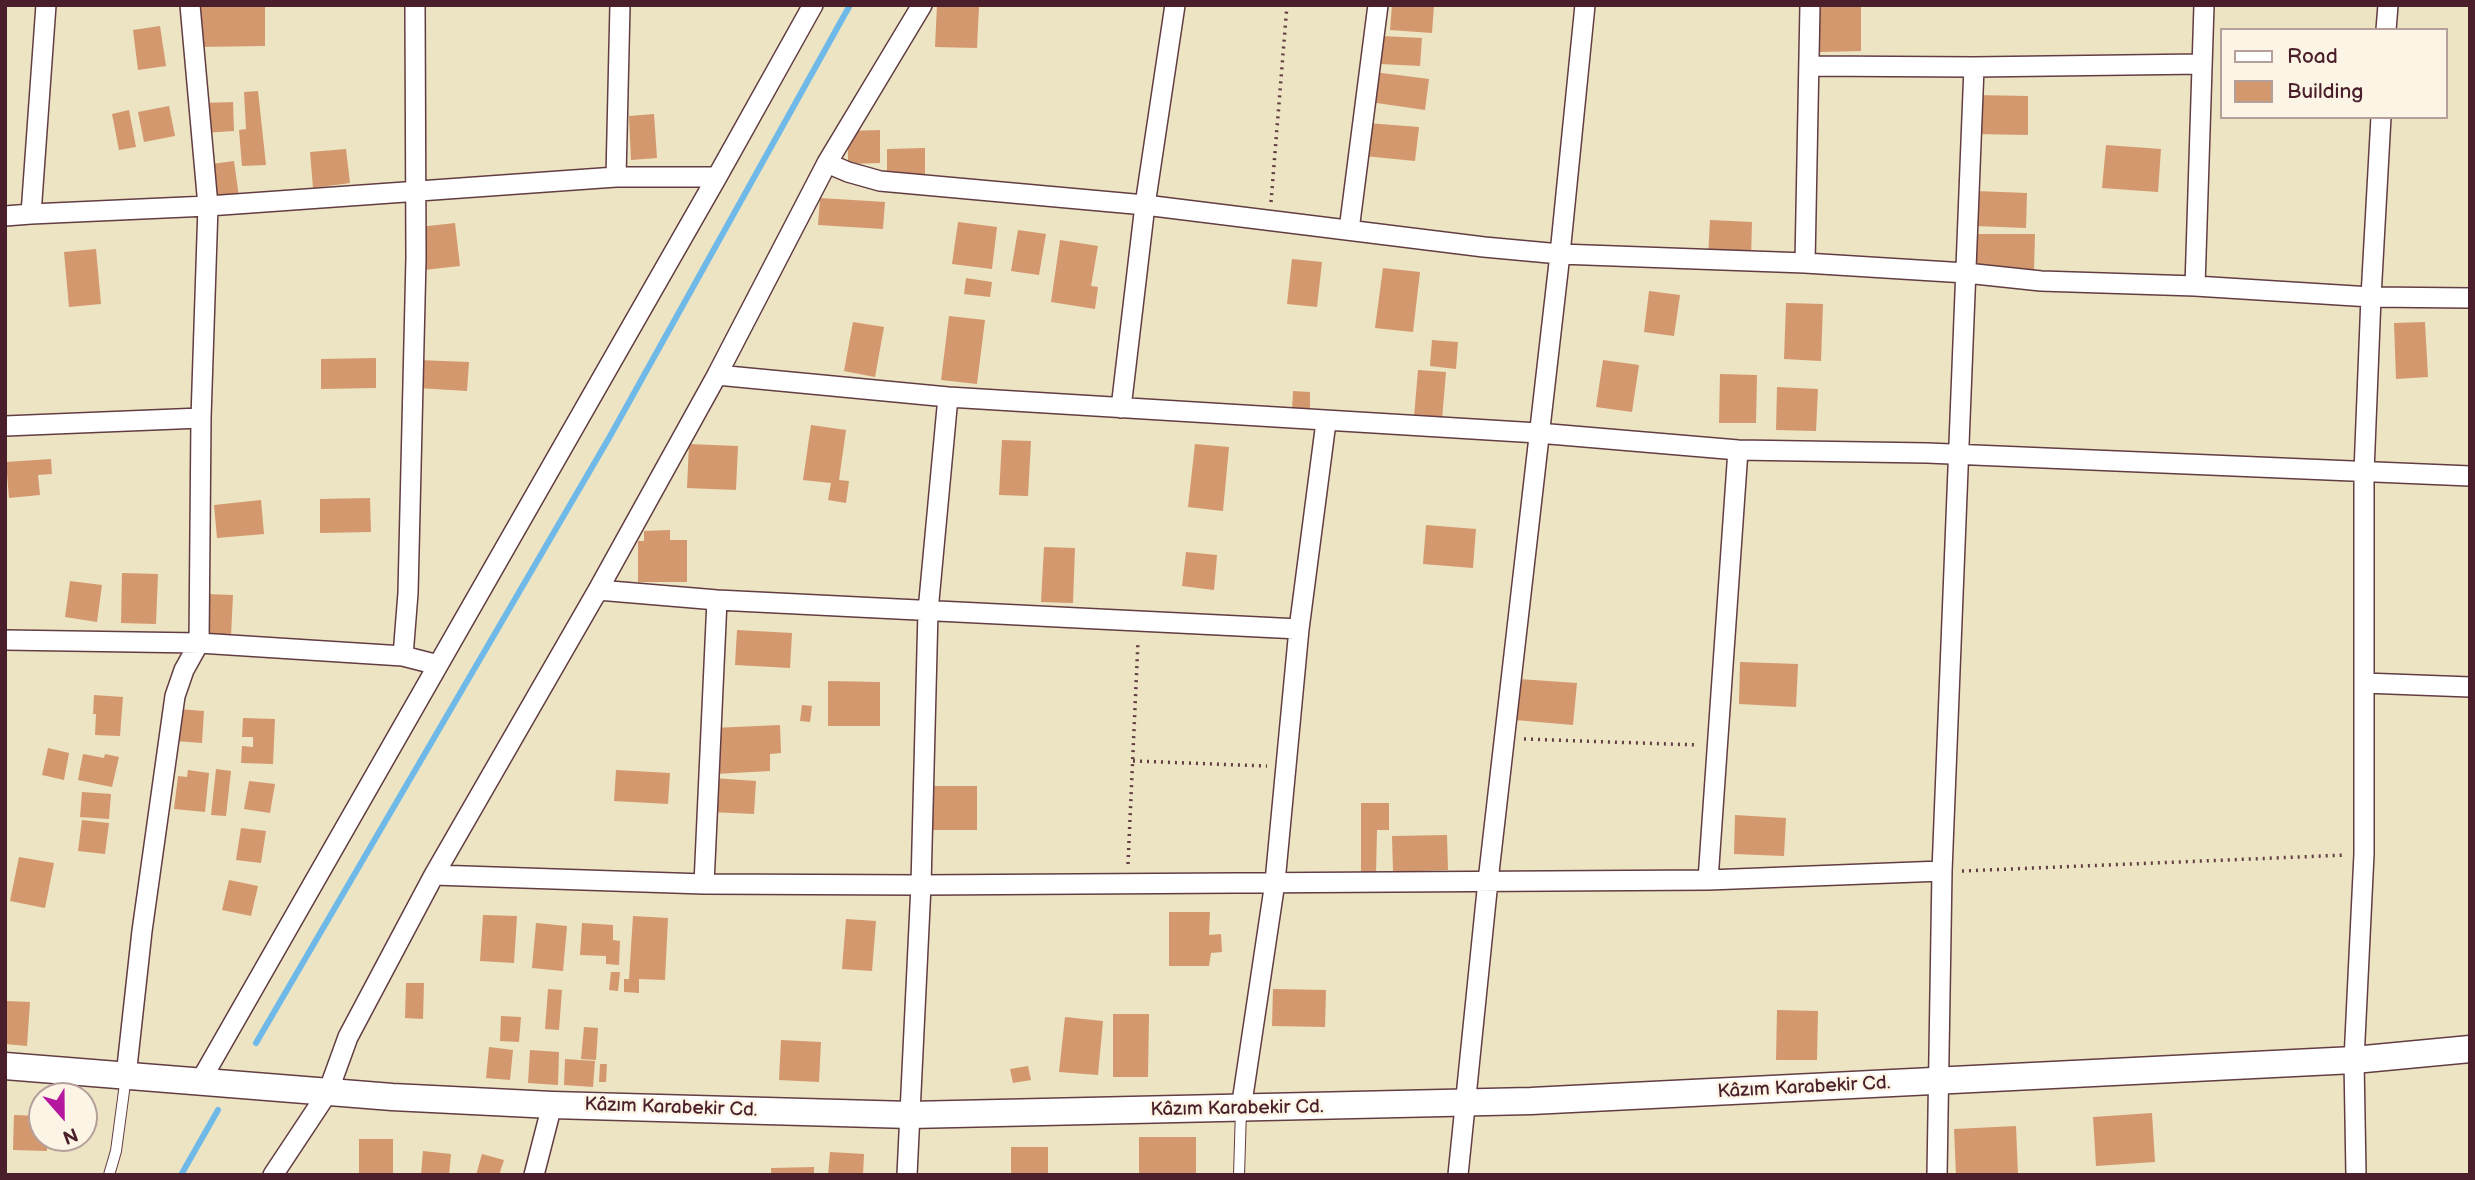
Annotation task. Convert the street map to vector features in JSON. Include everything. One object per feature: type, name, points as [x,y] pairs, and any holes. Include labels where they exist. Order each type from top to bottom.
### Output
[{"type":"street","points":[[31,214],[46,5]]},
{"type":"street","points":[[126,1076],[142,931],[175,696],[198,643],[201,418],[208,206],[190,5]]},
{"type":"street","points":[[402,656],[408,593],[416,258],[415,5]]},
{"type":"street","points":[[616,177],[620,5]]},
{"type":"street","points":[[201,1080],[813,5]]},
{"type":"street","points":[[273,1175],[328,1092],[348,1037],[434,875],[598,590],[717,375],[827,163],[922,5]]},
{"type":"street","points":[[1121,408],[1145,205],[1175,5]]},
{"type":"street","points":[[1349,230],[1378,5]]},
{"type":"street","points":[[1458,1175],[1585,5]]},
{"type":"street","points":[[1805,263],[1810,5]]},
{"type":"street","points":[[2195,286],[2204,5]]},
{"type":"street","points":[[2386,28],[2388,5]]},
{"type":"street","points":[[1810,66],[2201,64]]},
{"type":"street","points":[[1937,1175],[1942,871],[1974,67]]},
{"type":"street","points":[[2356,1175],[2354,1060],[2364,854],[2364,472],[2381,119]]},
{"type":"street","points":[[827,163],[880,181],[1145,205],[1269,222],[1560,254],[1805,263],[1966,273],[2041,281],[2195,286],[2371,297],[2470,298]]},
{"type":"street","points":[[5,216],[208,206],[616,177],[717,177]]},
{"type":"street","points":[[717,375],[948,397],[1538,433],[1738,450],[1957,455],[2470,476]]},
{"type":"street","points":[[907,1175],[921,886],[928,611],[948,397]]},
{"type":"street","points":[[5,426],[201,418]]},
{"type":"street","points":[[1241,1109],[1275,882],[1299,629],[1326,422]]},
{"type":"street","points":[[1708,880],[1738,450]]},
{"type":"street","points":[[598,590],[717,600],[1299,629]]},
{"type":"street","points":[[704,884],[717,600]]},
{"type":"street","points":[[5,640],[198,643],[402,656],[438,666]]},
{"type":"street","points":[[2364,682],[2470,687]]},
{"type":"street","points":[[434,875],[704,884],[921,886],[1708,880],[1942,871]]},
{"type":"street","name":"Kâzım Karabekir Cd.","points":[[5,1066],[328,1092],[552,1105],[910,1115],[1464,1104],[2354,1060],[2470,1049]]},
{"type":"street","points":[[534,1175],[552,1105]]},
{"type":"lane","points":[[110,1175],[116,1152],[126,1076]]},
{"type":"lane","points":[[1239,1175],[1241,1109]]},
{"type":"path","points":[[1269,222],[1287,5]]},
{"type":"path","points":[[1127,884],[1139,622]]},
{"type":"path","points":[[1506,738],[1717,745]]},
{"type":"path","points":[[1133,761],[1288,767]]},
{"type":"path","points":[[1942,871],[2364,854]]},
{"type":"building","points":[[196,5],[265,5],[265,46],[197,47]]},
{"type":"building","points":[[937,5],[979,7],[977,48],[935,47]]},
{"type":"building","points":[[1392,5],[1434,5],[1432,33],[1390,30]]},
{"type":"building","points":[[1819,5],[1861,5],[1861,51],[1820,52]]},
{"type":"building","points":[[160,26],[166,66],[138,70],[133,30]]},
{"type":"building","points":[[1382,36],[1422,38],[1420,66],[1380,64]]},
{"type":"building","points":[[1374,72],[1429,79],[1425,110],[1370,102]]},
{"type":"building","points":[[258,91],[266,165],[242,166],[239,130],[246,129],[244,92]]},
{"type":"building","points":[[1975,95],[2028,96],[2028,135],[1974,134]]},
{"type":"building","points":[[233,102],[234,131],[203,133],[201,103]]},
{"type":"building","points":[[169,106],[175,136],[144,142],[138,112]]},
{"type":"building","points":[[129,110],[136,147],[119,150],[112,114]]},
{"type":"building","points":[[654,114],[657,158],[631,160],[629,116]]},
{"type":"building","points":[[1367,123],[1419,127],[1415,161],[1364,156]]},
{"type":"building","points":[[880,130],[880,163],[848,164],[848,131]]},
{"type":"building","points":[[2106,145],[2161,149],[2158,192],[2102,188]]},
{"type":"building","points":[[925,148],[925,179],[887,179],[887,149]]},
{"type":"building","points":[[346,149],[350,183],[313,188],[310,152]]},
{"type":"building","points":[[234,161],[239,197],[209,201],[204,165]]},
{"type":"building","points":[[1976,191],[2027,193],[2026,228],[1975,226]]},
{"type":"building","points":[[820,198],[885,202],[883,229],[818,225]]},
{"type":"building","points":[[1710,220],[1752,222],[1751,259],[1708,258]]},
{"type":"building","points":[[958,222],[997,227],[992,269],[952,264]]},
{"type":"building","points":[[455,223],[460,266],[424,270],[419,227]]},
{"type":"building","points":[[1018,230],[1046,234],[1039,275],[1011,271]]},
{"type":"building","points":[[1974,234],[2035,234],[2034,270],[1974,270]]},
{"type":"building","points":[[1060,240],[1098,246],[1091,286],[1098,287],[1095,309],[1051,302]]},
{"type":"building","points":[[96,249],[101,304],[69,307],[64,252]]},
{"type":"building","points":[[1292,259],[1322,262],[1317,307],[1287,304]]},
{"type":"building","points":[[1383,268],[1420,272],[1413,332],[1375,328]]},
{"type":"building","points":[[966,278],[992,282],[990,297],[964,294]]},
{"type":"building","points":[[1649,291],[1680,295],[1674,336],[1644,332]]},
{"type":"building","points":[[1786,303],[1823,304],[1821,361],[1784,359]]},
{"type":"building","points":[[949,316],[985,320],[977,384],[941,380]]},
{"type":"building","points":[[853,322],[884,327],[875,377],[844,371]]},
{"type":"building","points":[[2425,322],[2428,377],[2396,379],[2394,323]]},
{"type":"building","points":[[1432,340],[1458,342],[1456,369],[1430,366]]},
{"type":"building","points":[[376,358],[376,388],[321,389],[321,359]]},
{"type":"building","points":[[418,360],[469,362],[467,391],[417,388]]},
{"type":"building","points":[[1603,360],[1639,365],[1632,412],[1596,407]]},
{"type":"building","points":[[1418,370],[1446,372],[1442,420],[1414,417]]},
{"type":"building","points":[[1720,374],[1757,375],[1756,423],[1719,423]]},
{"type":"building","points":[[1777,387],[1818,389],[1816,431],[1776,430]]},
{"type":"building","points":[[1293,391],[1310,392],[1310,410],[1292,411]]},
{"type":"building","points":[[811,425],[846,430],[839,480],[849,481],[846,503],[828,500],[831,483],[803,480]]},
{"type":"building","points":[[1002,440],[1031,441],[1028,496],[999,495]]},
{"type":"building","points":[[689,444],[738,446],[736,490],[687,488]]},
{"type":"building","points":[[1195,444],[1229,447],[1223,511],[1188,507]]},
{"type":"building","points":[[51,459],[52,474],[38,475],[40,495],[9,498],[6,462]]},
{"type":"building","points":[[370,498],[371,532],[320,533],[320,499]]},
{"type":"building","points":[[261,500],[264,534],[217,538],[214,505]]},
{"type":"building","points":[[1426,525],[1476,529],[1473,568],[1423,564]]},
{"type":"building","points":[[670,530],[670,540],[687,540],[687,582],[638,582],[638,541],[644,541],[644,531]]},
{"type":"building","points":[[1044,547],[1075,548],[1073,603],[1041,602]]},
{"type":"building","points":[[1186,552],[1217,555],[1214,590],[1182,586]]},
{"type":"building","points":[[122,573],[158,574],[156,624],[121,623]]},
{"type":"building","points":[[70,581],[102,585],[97,622],[65,617]]},
{"type":"building","points":[[206,594],[233,595],[231,636],[203,634]]},
{"type":"building","points":[[737,630],[792,633],[790,668],[735,665]]},
{"type":"building","points":[[1740,662],[1798,664],[1796,707],[1739,704]]},
{"type":"building","points":[[1519,679],[1577,683],[1573,725],[1515,720]]},
{"type":"building","points":[[828,681],[880,682],[880,726],[828,726]]},
{"type":"building","points":[[94,695],[123,697],[120,736],[95,735]]},
{"type":"building","points":[[802,705],[812,706],[810,722],[800,721]]},
{"type":"building","points":[[178,709],[204,711],[202,743],[175,741]]},
{"type":"building","points":[[243,718],[275,719],[273,764],[241,763],[242,746],[253,747],[253,737],[242,737]]},
{"type":"building","points":[[780,725],[781,753],[770,754],[770,771],[715,774],[713,728]]},
{"type":"building","points":[[48,748],[69,753],[64,780],[42,775]]},
{"type":"building","points":[[83,754],[104,758],[105,754],[119,757],[112,787],[78,780]]},
{"type":"building","points":[[216,769],[231,771],[226,816],[211,815]]},
{"type":"building","points":[[188,770],[209,773],[205,812],[174,809],[178,776],[187,777]]},
{"type":"building","points":[[616,770],[670,773],[668,804],[614,801]]},
{"type":"building","points":[[713,778],[756,781],[754,814],[711,812]]},
{"type":"building","points":[[249,781],[275,784],[270,813],[244,809]]},
{"type":"building","points":[[930,786],[977,786],[977,830],[929,830]]},
{"type":"building","points":[[82,792],[111,794],[109,819],[80,817]]},
{"type":"building","points":[[1361,803],[1389,803],[1389,830],[1377,830],[1376,874],[1361,874]]},
{"type":"building","points":[[1735,815],[1786,818],[1784,856],[1734,854]]},
{"type":"building","points":[[82,820],[109,823],[105,854],[78,851]]},
{"type":"building","points":[[241,828],[266,831],[261,863],[236,860]]},
{"type":"building","points":[[1447,835],[1448,870],[1393,872],[1392,836]]},
{"type":"building","points":[[19,857],[54,863],[45,908],[10,901]]},
{"type":"building","points":[[229,880],[258,886],[251,916],[222,910]]},
{"type":"building","points":[[1169,912],[1210,912],[1209,935],[1221,934],[1222,952],[1211,953],[1209,966],[1169,966]]},
{"type":"building","points":[[483,915],[517,916],[514,963],[480,961]]},
{"type":"building","points":[[633,916],[668,918],[665,980],[639,979],[639,993],[624,992],[624,979],[629,979]]},
{"type":"building","points":[[846,919],[876,921],[872,971],[842,969]]},
{"type":"building","points":[[536,923],[567,926],[563,971],[532,968]]},
{"type":"building","points":[[582,923],[613,925],[613,940],[620,941],[619,965],[606,964],[606,956],[580,955]]},
{"type":"building","points":[[611,972],[620,972],[618,991],[609,990]]},
{"type":"building","points":[[406,983],[424,983],[423,1019],[405,1018]]},
{"type":"building","points":[[548,989],[562,990],[559,1030],[545,1029]]},
{"type":"building","points":[[1273,989],[1326,990],[1325,1027],[1272,1026]]},
{"type":"building","points":[[5,1001],[30,1002],[27,1046],[5,1044]]},
{"type":"building","points":[[1777,1010],[1818,1011],[1817,1060],[1776,1060]]},
{"type":"building","points":[[1113,1014],[1149,1014],[1148,1077],[1113,1077]]},
{"type":"building","points":[[501,1016],[521,1017],[519,1042],[500,1041]]},
{"type":"building","points":[[1065,1017],[1103,1021],[1098,1075],[1059,1072]]},
{"type":"building","points":[[584,1027],[598,1028],[596,1060],[581,1059]]},
{"type":"building","points":[[781,1040],[821,1042],[819,1082],[779,1080]]},
{"type":"building","points":[[489,1047],[513,1050],[510,1080],[486,1078]]},
{"type":"building","points":[[530,1050],[559,1052],[558,1085],[528,1083]]},
{"type":"building","points":[[565,1059],[595,1061],[593,1087],[564,1085]]},
{"type":"building","points":[[600,1064],[607,1064],[606,1082],[599,1082]]},
{"type":"building","points":[[1028,1066],[1031,1080],[1013,1083],[1010,1069]]},
{"type":"building","points":[[2152,1113],[2155,1162],[2096,1166],[2093,1117]]},
{"type":"building","points":[[14,1115],[28,1116],[28,1150],[13,1150]]},
{"type":"building","points":[[2016,1126],[2018,1175],[1956,1175],[1954,1129]]},
{"type":"building","points":[[1139,1137],[1196,1137],[1196,1175],[1139,1175]]},
{"type":"building","points":[[359,1139],[393,1139],[393,1175],[359,1175]]},
{"type":"building","points":[[1011,1147],[1048,1147],[1048,1175],[1011,1175]]},
{"type":"building","points":[[423,1151],[451,1154],[449,1175],[421,1175]]},
{"type":"building","points":[[830,1152],[864,1154],[863,1175],[828,1175]]},
{"type":"building","points":[[482,1154],[504,1160],[499,1175],[476,1175]]},
{"type":"building","points":[[814,1167],[814,1175],[771,1175],[771,1168]]},
{"type":"waterway","points":[[256,1043],[609,438],[850,5]]},
{"type":"waterway","points":[[181,1175],[218,1110]]}]
